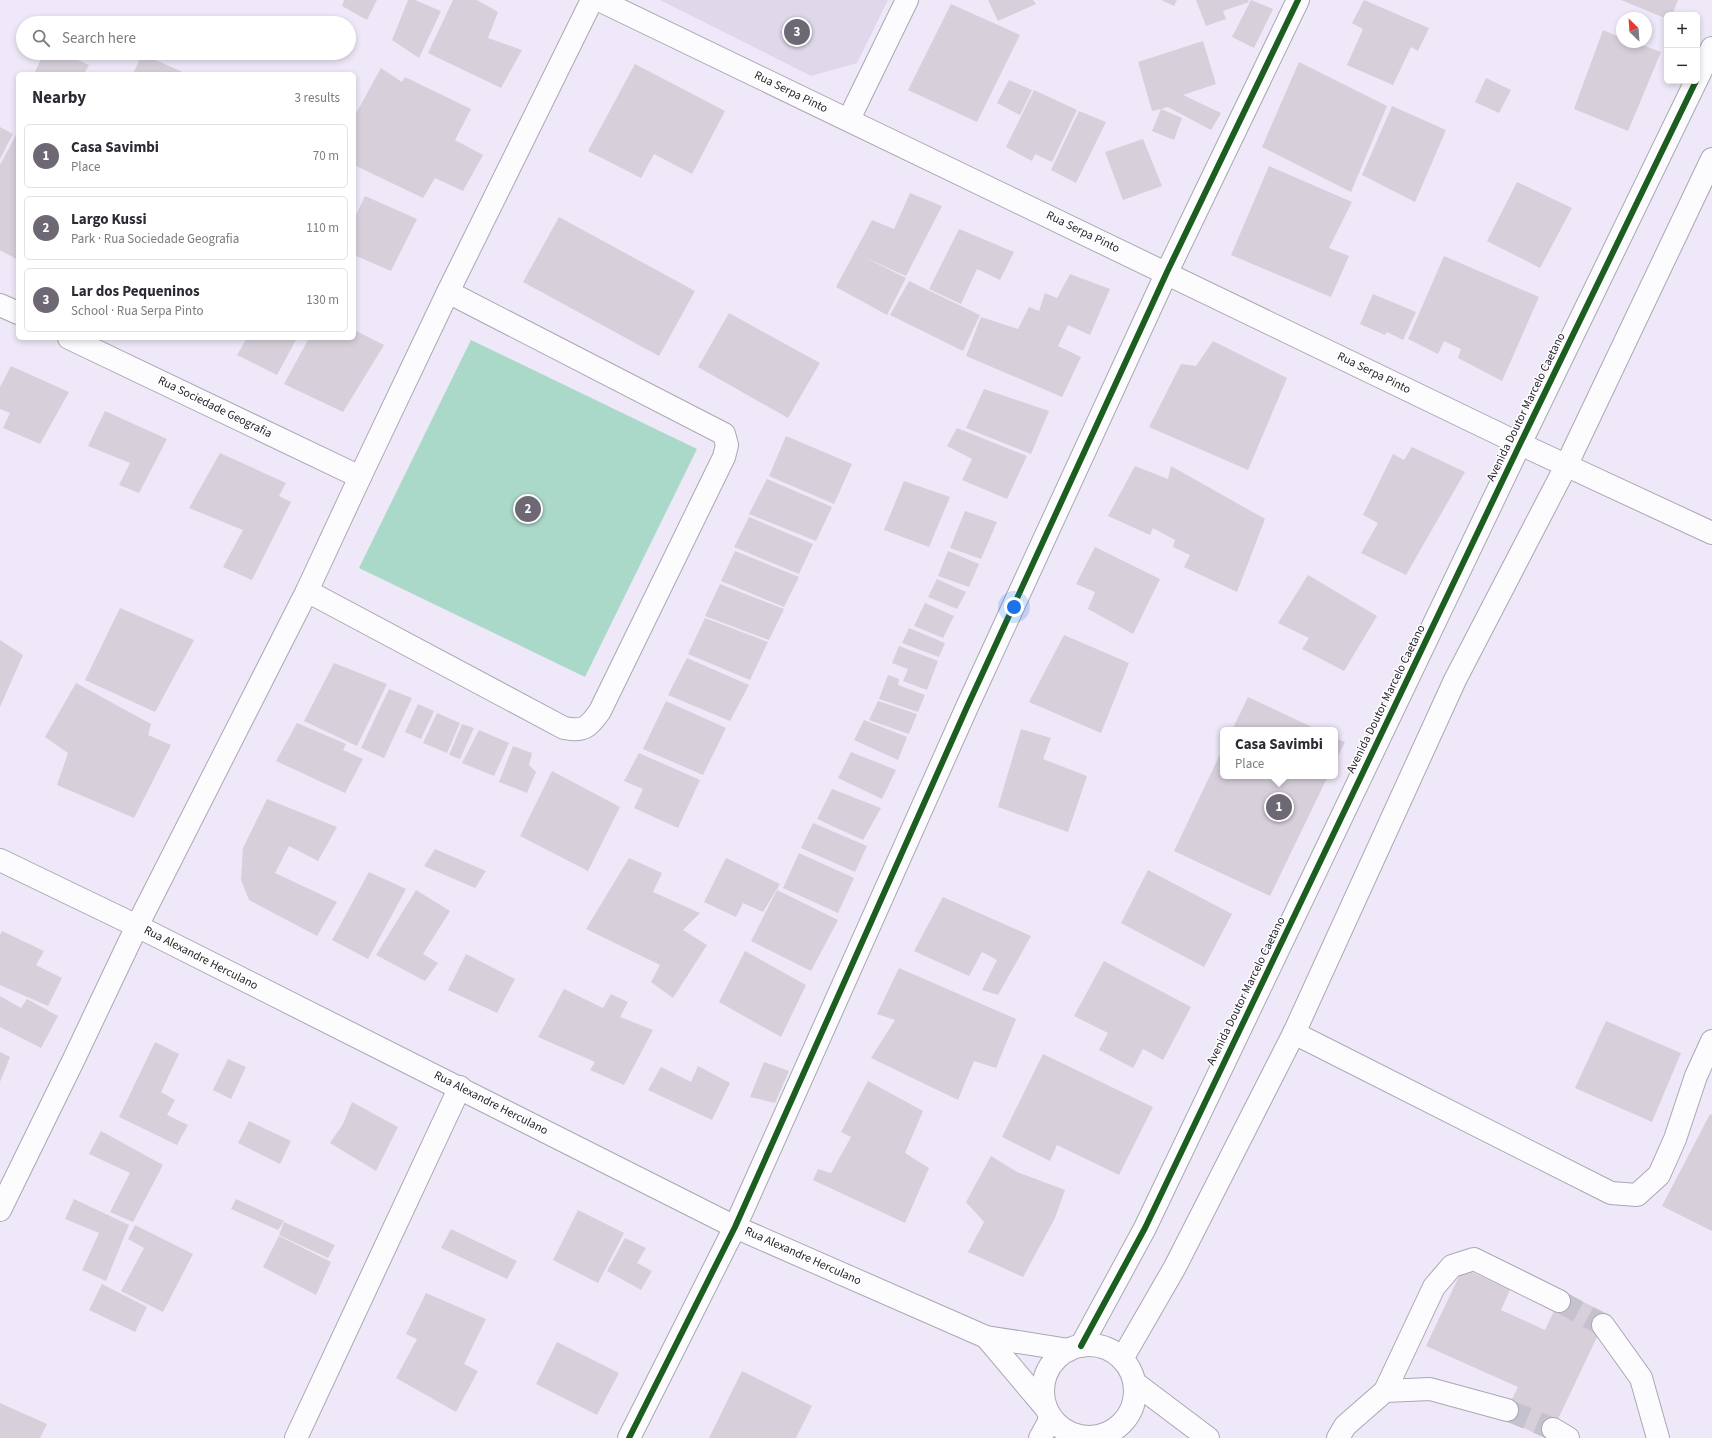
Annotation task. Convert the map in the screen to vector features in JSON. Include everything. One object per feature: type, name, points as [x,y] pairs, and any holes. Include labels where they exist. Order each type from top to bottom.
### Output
[{"type":"street","points":[[0,1210],[137,926],[307,591],[448,292],[592,0]]},
{"type":"street","name":"Rua Serpa Pinto","points":[[599,0],[849,119],[1520,444],[1712,533]]},
{"type":"street","points":[[849,119],[907,0]]},
{"type":"street","points":[[629,1438],[735,1227],[968,707],[1166,272],[1298,0]]},
{"type":"street","name":"Avenida Doutor Marcelo Caetano","points":[[1700,72],[1712,48]]},
{"type":"street","name":"Avenida Doutor Marcelo Caetano","points":[[1048,1412],[1043,1396],[1043,1385],[1046,1374],[1052,1364],[1060,1356],[1075,1348],[1145,1228],[1694,84]]},
{"type":"street","points":[[1122,1359],[1174,1267],[1294,1032],[1455,680],[1566,466],[1712,159]]},
{"type":"street","points":[[307,591],[564,728],[576,730],[590,725],[600,711],[724,457],[727,445],[724,434],[448,292]]},
{"type":"street","points":[[0,305],[16,313]]},
{"type":"street","name":"Rua Sociedade Geografia","points":[[73,340],[360,476]]},
{"type":"street","name":"Rua Alexandre Herculano","points":[[0,860],[137,926],[460,1087],[735,1227],[986,1337],[1075,1348]]},
{"type":"street","points":[[1294,1032],[1611,1193],[1637,1195],[1659,1175],[1704,1080],[1712,1041]]},
{"type":"street","points":[[296,1438],[460,1087]]},
{"type":"street","points":[[1338,1438],[1345,1426],[1385,1391],[1434,1287],[1452,1266],[1474,1259],[1559,1301]]},
{"type":"street","points":[[1603,1325],[1640,1378],[1658,1438]]},
{"type":"street","name":"Rua Alexandre Herculano","points":[[986,1337],[1048,1412]]},
{"type":"street","points":[[1048,1412],[1060,1428],[1072,1435],[1097,1437],[1118,1427],[1129,1414],[1134,1399],[1135,1383],[1130,1370],[1122,1359],[1115,1353],[1099,1346],[1075,1348]]},
{"type":"street","points":[[1135,1383],[1208,1438]]},
{"type":"street","points":[[1385,1391],[1430,1389],[1507,1410]]},
{"type":"street","points":[[1040,1438],[1048,1412]]},
{"type":"shaded area","points":[[660,0],[888,0],[857,63],[811,76]]},
{"type":"green space","points":[[471,340],[697,449],[585,677],[359,568]]},
{"type":"building","points":[[344,0],[377,0],[367,20],[342,6]]},
{"type":"building","points":[[408,0],[415,0],[441,11],[419,58],[392,40]]},
{"type":"building","points":[[453,0],[477,0],[498,12],[488,38],[522,50],[501,88],[428,53]]},
{"type":"building","points":[[988,0],[1033,0],[1036,4],[998,21]]},
{"type":"building","points":[[1161,0],[1177,0],[1174,6]]},
{"type":"building","points":[[1196,0],[1248,0],[1249,2],[1223,11],[1226,19],[1206,26]]},
{"type":"building","points":[[1251,0],[1273,9],[1254,48],[1232,37]]},
{"type":"building","points":[[1364,0],[1429,28],[1418,51],[1411,47],[1393,85],[1347,65],[1363,29],[1352,23]]},
{"type":"building","points":[[1621,0],[1678,0],[1673,12],[1664,12],[1664,18]]},
{"type":"building","points":[[951,4],[1020,35],[977,122],[908,90]]},
{"type":"building","points":[[1603,30],[1616,35],[1616,48],[1650,48],[1661,52],[1628,131],[1574,109]]},
{"type":"building","points":[[1203,41],[1216,84],[1183,95],[1221,113],[1211,130],[1168,107],[1152,111],[1138,62]]},
{"type":"building","points":[[41,60],[78,60],[89,65],[85,72],[35,72]]},
{"type":"building","points":[[139,60],[156,60],[182,72],[134,72]]},
{"type":"building","points":[[1299,62],[1387,106],[1351,192],[1262,147]]},
{"type":"building","points":[[635,64],[725,111],[692,174],[654,154],[641,178],[588,151]]},
{"type":"building","points":[[381,68],[402,82],[405,77],[471,109],[455,140],[483,155],[463,191],[435,178],[423,198],[356,166],[356,113]]},
{"type":"building","points":[[1486,78],[1511,90],[1499,113],[1475,102]]},
{"type":"building","points":[[1009,80],[1032,90],[1020,115],[997,103]]},
{"type":"building","points":[[1034,90],[1077,110],[1052,162],[1035,154],[1032,161],[1006,147]]},
{"type":"building","points":[[1392,106],[1446,130],[1415,202],[1362,175]]},
{"type":"building","points":[[1161,109],[1182,118],[1174,140],[1152,131]]},
{"type":"building","points":[[1079,111],[1106,122],[1076,183],[1051,170]]},
{"type":"building","points":[[0,127],[13,134],[0,159]]},
{"type":"building","points":[[16,135],[16,259],[0,250],[0,165]]},
{"type":"building","points":[[1143,139],[1162,186],[1123,200],[1105,152]]},
{"type":"building","points":[[1269,166],[1352,202],[1329,248],[1349,256],[1331,297],[1231,255]]},
{"type":"building","points":[[1517,182],[1572,208],[1540,268],[1487,241]]},
{"type":"building","points":[[910,193],[942,206],[906,276],[862,256],[906,278],[887,315],[836,287],[872,220],[894,229]]},
{"type":"building","points":[[365,196],[417,219],[391,271],[356,256],[356,215]]},
{"type":"building","points":[[559,217],[695,291],[659,356],[523,282]]},
{"type":"building","points":[[959,229],[1014,252],[1000,280],[977,269],[961,304],[929,289]]},
{"type":"building","points":[[1444,256],[1539,297],[1502,381],[1458,358],[1461,349],[1444,341],[1438,354],[1408,339]]},
{"type":"building","points":[[1070,274],[1110,289],[1090,335],[1068,325],[1058,346],[1081,357],[1062,397],[966,356],[981,317],[1018,329],[1029,307],[1039,311],[1045,293],[1057,298]]},
{"type":"building","points":[[909,281],[980,315],[963,351],[890,315]]},
{"type":"building","points":[[1373,294],[1416,312],[1403,340],[1387,332],[1385,335],[1360,324]]},
{"type":"building","points":[[729,313],[820,363],[788,418],[698,367]]},
{"type":"building","points":[[356,331],[384,345],[343,412],[284,384],[308,340],[356,340]]},
{"type":"building","points":[[246,340],[296,340],[277,375],[237,355]]},
{"type":"building","points":[[1213,341],[1287,378],[1248,470],[1149,427],[1181,364],[1196,366]]},
{"type":"building","points":[[11,366],[69,392],[40,444],[3,428],[10,413],[0,409],[0,387]]},
{"type":"building","points":[[984,389],[1049,411],[1031,454],[966,428]]},
{"type":"building","points":[[105,411],[167,439],[139,493],[119,485],[130,463],[88,446]]},
{"type":"building","points":[[957,428],[1027,456],[1007,499],[962,480],[972,459],[947,446]]},
{"type":"building","points":[[786,436],[852,464],[834,504],[769,476]]},
{"type":"building","points":[[1412,447],[1465,472],[1406,575],[1361,553],[1378,523],[1363,515],[1393,454],[1404,460]]},
{"type":"building","points":[[220,453],[286,483],[279,496],[291,502],[252,580],[223,567],[243,530],[189,508]]},
{"type":"building","points":[[1135,466],[1168,479],[1171,466],[1265,519],[1237,592],[1184,567],[1190,555],[1173,547],[1175,540],[1153,528],[1150,535],[1108,516]]},
{"type":"building","points":[[767,479],[832,507],[816,541],[749,514]]},
{"type":"building","points":[[904,481],[950,497],[929,547],[884,530]]},
{"type":"building","points":[[965,511],[997,522],[981,559],[950,548]]},
{"type":"building","points":[[749,517],[813,544],[799,574],[734,547]]},
{"type":"building","points":[[1095,547],[1160,579],[1133,634],[1088,609],[1095,592],[1076,584]]},
{"type":"building","points":[[735,551],[799,577],[784,607],[721,581]]},
{"type":"building","points":[[948,551],[979,564],[969,587],[938,576]]},
{"type":"building","points":[[1308,575],[1377,616],[1344,671],[1302,649],[1309,638],[1278,623]]},
{"type":"building","points":[[937,579],[966,592],[957,609],[928,597]]},
{"type":"building","points":[[720,584],[784,609],[769,640],[705,616]]},
{"type":"building","points":[[925,603],[954,616],[943,638],[914,626]]},
{"type":"building","points":[[120,608],[194,640],[155,712],[85,680]]},
{"type":"building","points":[[705,618],[768,642],[750,680],[688,654]]},
{"type":"building","points":[[909,628],[945,643],[939,657],[902,643]]},
{"type":"building","points":[[1064,635],[1129,663],[1101,733],[1029,702]]},
{"type":"building","points":[[0,640],[23,655],[0,707]]},
{"type":"building","points":[[899,646],[938,661],[927,690],[903,681],[908,669],[892,663]]},
{"type":"building","points":[[687,658],[749,685],[730,721],[668,695]]},
{"type":"building","points":[[334,663],[387,684],[357,746],[304,721]]},
{"type":"building","points":[[888,675],[899,679],[898,685],[925,695],[918,712],[879,699]]},
{"type":"building","points":[[76,683],[151,724],[148,735],[171,745],[134,818],[57,785],[68,753],[45,737]]},
{"type":"building","points":[[389,689],[412,698],[384,758],[361,748]]},
{"type":"building","points":[[1248,697],[1312,727],[1233,727]]},
{"type":"building","points":[[666,701],[726,728],[703,775],[643,749]]},
{"type":"building","points":[[878,701],[917,714],[909,734],[869,720]]},
{"type":"building","points":[[418,704],[434,711],[421,739],[405,732]]},
{"type":"building","points":[[437,713],[460,723],[447,753],[423,743]]},
{"type":"building","points":[[864,720],[907,737],[898,760],[854,740]]},
{"type":"building","points":[[297,723],[346,744],[343,750],[363,759],[345,793],[276,761]]},
{"type":"building","points":[[462,724],[474,728],[460,759],[449,755]]},
{"type":"building","points":[[1021,729],[1051,738],[1043,759],[1087,776],[1068,832],[998,807]]},
{"type":"building","points":[[479,730],[509,743],[494,776],[462,763]]},
{"type":"building","points":[[1338,739],[1345,742],[1338,756]]},
{"type":"building","points":[[513,746],[532,753],[529,765],[536,772],[527,793],[499,782]]},
{"type":"building","points":[[851,752],[896,770],[882,799],[838,778]]},
{"type":"building","points":[[639,753],[700,780],[678,828],[634,808],[643,789],[624,781]]},
{"type":"building","points":[[1220,754],[1220,779],[1327,779],[1270,896],[1174,851]]},
{"type":"building","points":[[552,771],[620,807],[588,871],[520,836]]},
{"type":"building","points":[[832,789],[881,808],[863,840],[817,819]]},
{"type":"building","points":[[267,799],[337,827],[318,861],[289,846],[275,873],[337,902],[317,936],[249,900],[241,880],[243,848]]},
{"type":"building","points":[[813,823],[867,846],[855,872],[801,848]]},
{"type":"building","points":[[435,849],[486,871],[475,888],[424,866]]},
{"type":"building","points":[[799,853],[854,878],[838,913],[783,888]]},
{"type":"building","points":[[629,858],[662,873],[653,892],[700,913],[683,930],[707,945],[673,998],[651,982],[660,965],[586,929]]},
{"type":"building","points":[[726,858],[780,884],[763,912],[743,903],[736,917],[704,902]]},
{"type":"building","points":[[1148,870],[1232,914],[1204,967],[1121,923]]},
{"type":"building","points":[[369,872],[406,889],[368,959],[332,940]]},
{"type":"building","points":[[416,890],[450,911],[423,954],[438,963],[425,981],[376,955]]},
{"type":"building","points":[[777,890],[838,920],[811,971],[751,941]]},
{"type":"building","points":[[943,897],[1031,936],[998,995],[982,990],[997,960],[982,952],[969,976],[914,951]]},
{"type":"building","points":[[2,931],[44,951],[36,965],[62,978],[48,1006],[0,985],[0,935]]},
{"type":"building","points":[[745,951],[806,985],[781,1037],[719,1002]]},
{"type":"building","points":[[466,954],[515,979],[497,1013],[448,990]]},
{"type":"building","points":[[1104,961],[1191,1007],[1163,1060],[1143,1049],[1133,1068],[1099,1050],[1108,1033],[1074,1016]]},
{"type":"building","points":[[899,968],[1016,1019],[996,1068],[974,1061],[958,1100],[871,1058],[895,1020],[877,1014]]},
{"type":"building","points":[[564,989],[603,1008],[611,994],[628,1002],[620,1017],[653,1030],[624,1085],[590,1070],[595,1062],[538,1037]]},
{"type":"building","points":[[0,996],[21,1008],[27,999],[58,1016],[41,1048],[0,1027]]},
{"type":"building","points":[[1606,1021],[1681,1053],[1652,1122],[1575,1088]]},
{"type":"building","points":[[155,1042],[179,1054],[161,1092],[175,1100],[167,1115],[188,1125],[177,1145],[119,1117]]},
{"type":"building","points":[[0,1052],[10,1057],[0,1082]]},
{"type":"building","points":[[1043,1054],[1153,1107],[1119,1175],[1057,1145],[1050,1161],[1002,1137]]},
{"type":"building","points":[[228,1059],[246,1067],[231,1099],[213,1090]]},
{"type":"building","points":[[764,1062],[789,1071],[775,1103],[750,1097]]},
{"type":"building","points":[[698,1066],[730,1083],[712,1120],[648,1090],[661,1067],[691,1082]]},
{"type":"building","points":[[868,1081],[923,1111],[905,1153],[929,1168],[905,1223],[813,1180],[818,1169],[831,1173],[851,1137],[841,1132]]},
{"type":"building","points":[[352,1102],[398,1127],[376,1171],[330,1143],[343,1124]]},
{"type":"building","points":[[1710,1114],[1712,1115],[1712,1231],[1662,1206]]},
{"type":"building","points":[[249,1121],[291,1141],[280,1164],[238,1143]]},
{"type":"building","points":[[101,1131],[163,1165],[133,1222],[110,1212],[130,1173],[89,1154]]},
{"type":"building","points":[[991,1156],[1017,1172],[1065,1190],[1055,1218],[1023,1277],[968,1252],[984,1222],[966,1202]]},
{"type":"building","points":[[74,1199],[129,1225],[106,1281],[82,1270],[99,1233],[65,1219]]},
{"type":"building","points":[[236,1199],[284,1221],[278,1230],[231,1209]]},
{"type":"building","points":[[578,1210],[624,1233],[598,1283],[553,1260]]},
{"type":"building","points":[[284,1222],[335,1245],[328,1258],[279,1235]]},
{"type":"building","points":[[135,1225],[193,1254],[163,1312],[121,1291],[144,1248],[128,1239]]},
{"type":"building","points":[[451,1229],[517,1261],[507,1279],[441,1248]]},
{"type":"building","points":[[279,1236],[331,1262],[316,1295],[263,1267]]},
{"type":"building","points":[[625,1238],[646,1248],[637,1263],[652,1271],[641,1290],[607,1271]]},
{"type":"building","points":[[1463,1268],[1510,1290],[1501,1310],[1545,1330],[1563,1292],[1608,1314],[1549,1438],[1545,1438],[1503,1418],[1518,1387],[1426,1346]]},
{"type":"building","points":[[102,1284],[147,1307],[135,1332],[89,1310]]},
{"type":"building","points":[[426,1293],[486,1319],[464,1364],[478,1371],[456,1412],[396,1378],[417,1339],[406,1334]]},
{"type":"building","points":[[557,1342],[619,1373],[597,1415],[536,1384]]},
{"type":"building","points":[[742,1371],[812,1406],[796,1438],[709,1438]]},
{"type":"building","points":[[0,1403],[47,1424],[40,1438],[0,1438]]},
{"type":"tunnel","points":[[1559,1301],[1603,1325]]},
{"type":"tunnel","points":[[1507,1410],[1553,1429]]},
{"type":"cycle path","points":[[629,1438],[735,1227],[967,707],[1167,272],[1298,0]]},
{"type":"cycle path","points":[[1081,1346],[1145,1228],[1520,444],[1695,84]]},
{"type":"place","name":"Lar dos Pequeninos","points":[[797,32]]},
{"type":"place","name":"Largo Kussi","points":[[528,509]]},
{"type":"place","name":"Casa Savimbi","points":[[1279,807]]}]
